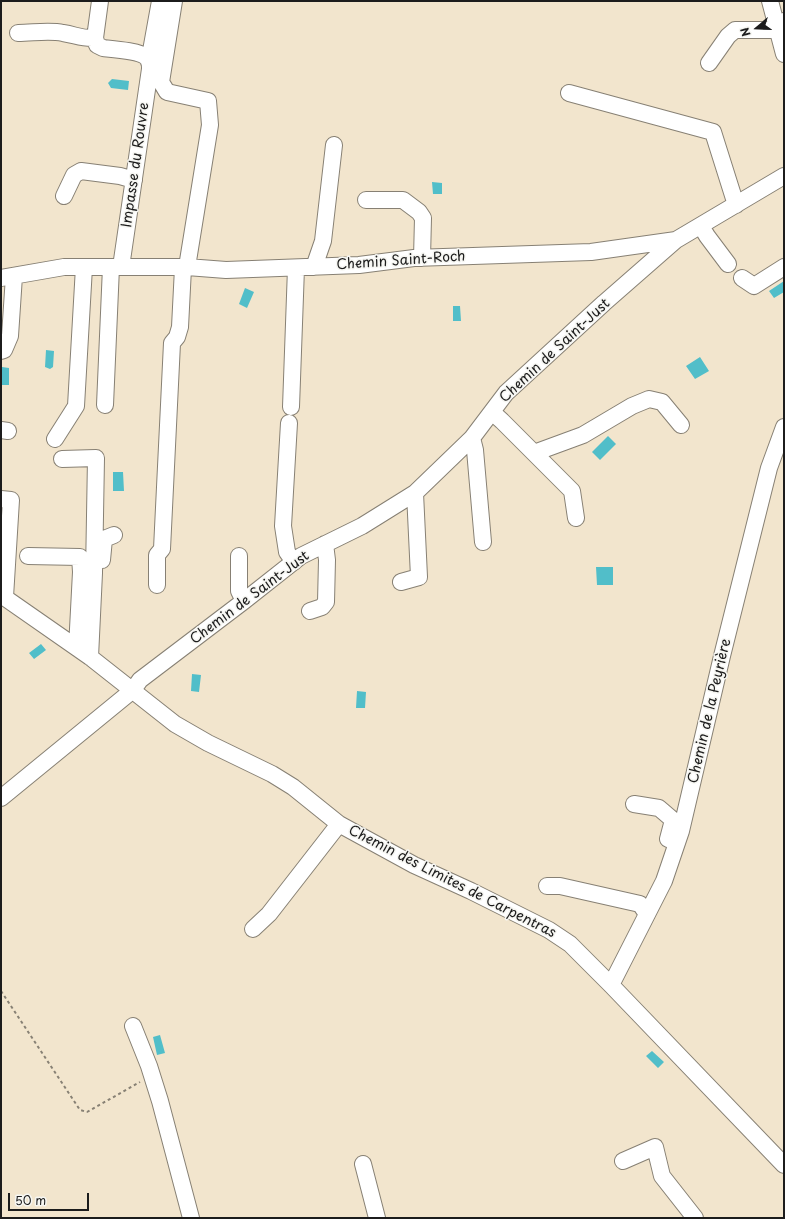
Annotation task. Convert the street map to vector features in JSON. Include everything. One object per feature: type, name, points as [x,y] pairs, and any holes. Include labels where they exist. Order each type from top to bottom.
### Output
[{"type":"street","points":[[100,1],[95,38],[97,45],[103,48],[140,54],[146,57],[149,62]]},
{"type":"street","name":"Impasse du Rouvre","points":[[105,404],[116,267],[134,180],[150,69],[149,62],[160,1]]},
{"type":"street","points":[[156,585],[157,555],[162,549],[172,343],[177,338],[180,327],[185,268],[210,125],[208,101],[167,92],[161,82],[174,1]]},
{"type":"street","points":[[770,1],[780,25],[784,54]]},
{"type":"street","points":[[709,63],[728,36],[735,30],[780,25]]},
{"type":"street","points":[[18,33],[52,32],[64,33],[84,39],[95,38]]},
{"type":"street","points":[[569,93],[713,132],[736,206]]},
{"type":"street","points":[[314,267],[323,241],[334,145]]},
{"type":"street","points":[[64,196],[74,175],[81,171],[120,176],[134,180]]},
{"type":"street","name":"Chemin Saint-Roch","points":[[8,277],[64,267],[185,268],[226,270],[359,265],[422,258],[591,252],[676,240],[736,206],[784,176]]},
{"type":"street","points":[[366,200],[402,200],[419,212],[423,218],[422,258]]},
{"type":"street","points":[[701,226],[728,264]]},
{"type":"street","name":"Chemin de Saint-Just","points":[[2,795],[132,690],[140,680],[301,556],[362,526],[418,490],[472,438],[506,393],[604,303],[676,240]]},
{"type":"street","points":[[55,439],[76,406],[84,267]]},
{"type":"street","points":[[742,278],[754,286],[784,267]]},
{"type":"street","points":[[294,562],[287,552],[283,526],[290,415],[296,268]]},
{"type":"street","points":[[1,352],[4,350],[10,336],[8,277]]},
{"type":"street","points":[[534,453],[583,435],[632,406],[649,399],[662,402],[680,425]]},
{"type":"street","points":[[492,412],[572,491],[576,518]]},
{"type":"street","name":"Chemin de la Peyrière","points":[[611,984],[644,909],[664,881],[681,830],[720,664],[769,468],[784,427]]},
{"type":"street","points":[[472,438],[475,450],[483,542]]},
{"type":"street","points":[[62,459],[96,458],[93,593],[88,656]]},
{"type":"street","points":[[418,490],[426,559]]},
{"type":"street","points":[[401,582],[419,577],[418,490]]},
{"type":"street","points":[[1,499],[11,500],[3,596]]},
{"type":"street","points":[[88,656],[104,539],[114,535]]},
{"type":"street","points":[[310,611],[322,607],[326,602],[327,560],[325,544]]},
{"type":"street","points":[[73,548],[87,549],[87,574],[93,593]]},
{"type":"street","points":[[28,556],[80,557],[88,656]]},
{"type":"street","points":[[240,556],[239,591],[244,601]]},
{"type":"street","name":"Chemin des Limites de Carpentras","points":[[3,596],[88,656],[182,728],[208,743],[272,774],[293,787],[340,824],[414,865],[472,891],[549,930],[570,944],[611,984],[784,1165]]},
{"type":"street","points":[[547,886],[560,886],[644,909],[648,895],[657,876],[673,820],[659,808],[634,804]]},
{"type":"street","points":[[252,929],[269,914],[340,824]]},
{"type":"street","points":[[133,1026],[152,1076],[191,1218]]},
{"type":"street","points":[[623,1161],[655,1147],[662,1176],[695,1218]]},
{"type":"street","points":[[363,1164],[376,1218]]},
{"type":"path","points":[[1,991],[80,1110],[87,1112],[152,1076]]},
{"type":"water","points":[[112,79],[129,81],[128,90],[111,88],[108,83]]},
{"type":"water","points":[[432,182],[442,183],[442,194],[433,194]]},
{"type":"water","points":[[784,281],[784,292],[774,298],[769,291]]},
{"type":"water","points":[[245,288],[254,292],[247,308],[239,304]]},
{"type":"water","points":[[453,306],[460,306],[461,321],[453,321]]},
{"type":"water","points":[[46,350],[54,351],[53,367],[50,369],[45,367]]},
{"type":"water","points":[[700,357],[709,371],[695,379],[686,366]]},
{"type":"water","points":[[2,367],[9,368],[9,385],[2,385]]},
{"type":"water","points":[[608,436],[616,444],[600,460],[592,452]]},
{"type":"water","points":[[113,472],[123,472],[124,491],[113,491]]},
{"type":"water","points":[[596,567],[613,567],[613,585],[597,585]]},
{"type":"water","points":[[41,644],[46,650],[34,659],[29,653]]},
{"type":"water","points":[[192,674],[201,675],[199,692],[191,691]]},
{"type":"water","points":[[357,691],[366,692],[365,708],[356,708]]},
{"type":"water","points":[[160,1035],[165,1053],[157,1055],[153,1037]]},
{"type":"water","points":[[652,1051],[664,1062],[658,1068],[646,1056]]}]
